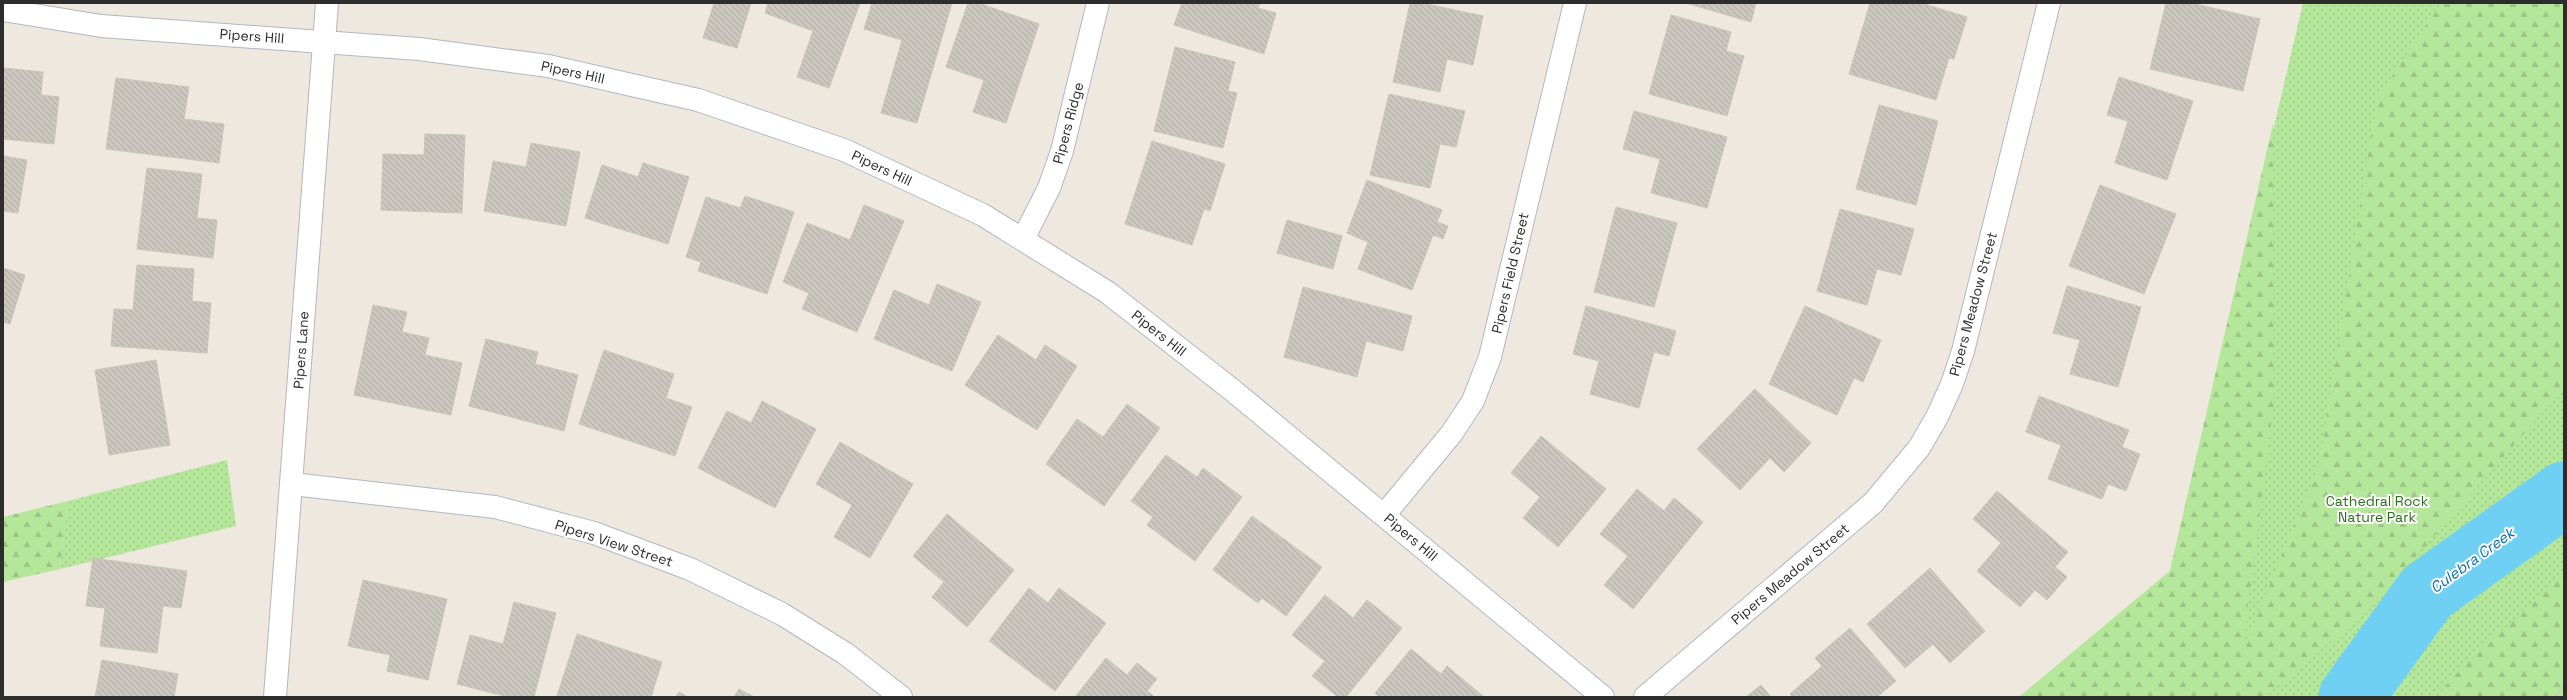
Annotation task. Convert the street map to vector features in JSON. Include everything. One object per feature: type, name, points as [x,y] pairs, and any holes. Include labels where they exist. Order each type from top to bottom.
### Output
[{"type":"street","name":"Pipers Lane","points":[[276,697],[327,3]]},
{"type":"street","name":"Pipers Ridge","points":[[1023,239],[1049,188],[1062,152],[1098,3]]},
{"type":"street","name":"Pipers Field Street","points":[[1384,515],[1452,433],[1473,401],[1490,357],[1575,3]]},
{"type":"street","name":"Pipers Meadow Street","points":[[1645,697],[1873,503],[1915,454],[1934,423],[1952,384],[1963,351],[2049,3]]},
{"type":"street","name":"Pipers Hill","points":[[3,10],[101,26],[419,49],[548,66],[698,100],[844,150],[983,215],[1107,292],[1231,389],[1603,697]]},
{"type":"street","name":"Pipers View Street","points":[[292,484],[495,507],[594,533],[690,569],[782,614],[846,654],[901,697]]},
{"type":"path","points":[[2554,697],[2564,687]]},
{"type":"green space","name":"Cathedral Rock Nature Park","points":[[2303,3],[2564,3],[2564,697],[2019,697],[2170,571]]},
{"type":"green space","name":"Cathedral Rock Nature Park","points":[[2564,3],[2564,388],[2368,611],[2264,697],[2019,697],[2170,571],[2273,124],[2274,401],[2242,653],[2319,465],[2377,99],[2440,4]]},
{"type":"green space","points":[[227,460],[236,526],[60,569],[68,501]]},
{"type":"green space","points":[[68,501],[60,569],[3,582],[3,517]]},
{"type":"green space","points":[[2564,576],[2564,697],[2436,697],[2471,657]]},
{"type":"building","points":[[714,3],[751,3],[737,48],[703,38]]},
{"type":"building","points":[[768,3],[860,3],[829,88],[797,77],[813,31],[765,13]]},
{"type":"building","points":[[872,3],[952,3],[917,123],[881,113],[902,40],[864,29]]},
{"type":"building","points":[[968,3],[978,3],[1039,24],[1006,123],[973,112],[984,80],[946,67]]},
{"type":"building","points":[[1182,3],[1260,3],[1258,8],[1276,13],[1264,54],[1174,25]]},
{"type":"building","points":[[1410,3],[1422,3],[1483,16],[1473,65],[1447,59],[1440,92],[1393,82]]},
{"type":"building","points":[[1686,3],[1756,3],[1751,22]]},
{"type":"building","points":[[1870,3],[1921,3],[1967,17],[1954,59],[1949,58],[1936,100],[1849,74]]},
{"type":"building","points":[[2166,3],[2191,3],[2260,19],[2243,91],[2150,69]]},
{"type":"building","points":[[1671,15],[1731,32],[1726,51],[1744,56],[1727,116],[1649,94]]},
{"type":"building","points":[[1175,47],[1235,62],[1228,91],[1237,93],[1223,148],[1154,131]]},
{"type":"building","points":[[3,68],[43,72],[41,95],[59,97],[54,144],[3,139]]},
{"type":"building","points":[[2119,77],[2193,101],[2167,180],[2115,163],[2128,121],[2107,115]]},
{"type":"building","points":[[116,78],[189,87],[184,119],[224,124],[219,163],[106,149]]},
{"type":"building","points":[[1389,94],[1465,111],[1456,147],[1440,144],[1430,188],[1370,175]]},
{"type":"building","points":[[1879,105],[1938,121],[1916,205],[1856,189]]},
{"type":"building","points":[[1634,111],[1727,137],[1707,208],[1651,193],[1660,159],[1623,149]]},
{"type":"building","points":[[425,134],[465,135],[462,213],[381,210],[383,154],[424,155]]},
{"type":"building","points":[[1152,141],[1225,164],[1210,211],[1204,209],[1192,245],[1125,224]]},
{"type":"building","points":[[531,143],[580,152],[566,226],[484,211],[493,161],[526,167]]},
{"type":"building","points":[[3,156],[27,160],[18,213],[3,211]]},
{"type":"building","points":[[643,163],[689,177],[668,244],[585,218],[602,165],[638,177]]},
{"type":"building","points":[[147,168],[202,174],[197,218],[217,220],[213,258],[137,249]]},
{"type":"building","points":[[1367,180],[1442,210],[1437,222],[1448,226],[1443,239],[1433,235],[1412,290],[1358,269],[1368,242],[1347,233]]},
{"type":"building","points":[[2100,185],[2176,214],[2144,294],[2069,266]]},
{"type":"building","points":[[745,196],[794,212],[767,294],[698,271],[701,262],[686,257],[706,197],[740,208]]},
{"type":"building","points":[[864,205],[904,221],[857,332],[802,309],[809,293],[783,282],[807,223],[850,240]]},
{"type":"building","points":[[1616,207],[1677,223],[1654,307],[1594,292]]},
{"type":"building","points":[[1840,209],[1914,229],[1901,275],[1877,269],[1867,305],[1817,291]]},
{"type":"building","points":[[1287,220],[1342,236],[1333,269],[1277,253]]},
{"type":"building","points":[[137,265],[194,269],[192,301],[211,303],[207,353],[111,346],[114,309],[133,310]]},
{"type":"building","points":[[3,268],[25,275],[10,324],[3,322]]},
{"type":"building","points":[[937,284],[981,302],[952,371],[874,339],[894,290],[929,305]]},
{"type":"building","points":[[2067,286],[2141,307],[2118,387],[2070,374],[2080,340],[2053,333]]},
{"type":"building","points":[[1303,287],[1412,316],[1403,351],[1366,341],[1357,377],[1284,357]]},
{"type":"building","points":[[373,305],[407,312],[402,332],[429,338],[425,355],[462,363],[451,415],[354,395]]},
{"type":"building","points":[[1586,306],[1676,331],[1669,356],[1654,352],[1639,408],[1590,394],[1599,361],[1573,354]]},
{"type":"building","points":[[1805,306],[1881,340],[1863,382],[1854,378],[1837,415],[1769,384]]},
{"type":"building","points":[[998,335],[1036,360],[1045,345],[1077,366],[1037,430],[965,385]]},
{"type":"building","points":[[486,339],[538,352],[535,364],[578,375],[564,431],[469,406]]},
{"type":"building","points":[[604,350],[674,374],[666,398],[692,407],[675,456],[579,424]]},
{"type":"building","points":[[156,360],[170,445],[109,455],[95,370]]},
{"type":"building","points":[[1755,389],[1811,443],[1784,472],[1770,458],[1740,490],[1697,449]]},
{"type":"building","points":[[2039,396],[2129,430],[2122,447],[2140,454],[2126,491],[2108,484],[2102,499],[2048,479],[2061,445],[2026,432]]},
{"type":"building","points":[[762,401],[816,429],[775,508],[698,468],[727,411],[751,423]]},
{"type":"building","points":[[1127,404],[1160,428],[1104,506],[1046,464],[1077,419],[1103,437]]},
{"type":"building","points":[[1541,436],[1606,489],[1558,547],[1523,518],[1540,497],[1511,473]]},
{"type":"building","points":[[840,442],[913,484],[870,558],[834,537],[852,505],[816,484]]},
{"type":"building","points":[[1166,455],[1197,477],[1203,468],[1242,497],[1195,561],[1147,525],[1153,517],[1131,501]]},
{"type":"building","points":[[1637,489],[1664,511],[1674,498],[1703,522],[1633,609],[1604,585],[1628,556],[1600,534]]},
{"type":"building","points":[[1997,491],[2068,552],[2055,567],[2067,577],[2047,600],[2035,590],[2020,607],[1977,571],[2001,543],[1973,519]]},
{"type":"building","points":[[947,514],[1014,570],[967,627],[932,597],[944,582],[913,556]]},
{"type":"building","points":[[1252,516],[1322,567],[1286,616],[1262,598],[1258,603],[1213,570]]},
{"type":"building","points":[[93,558],[187,571],[181,608],[163,606],[157,653],[100,646],[105,608],[86,606]]},
{"type":"building","points":[[1930,568],[1985,631],[1950,663],[1933,644],[1905,668],[1867,624]]},
{"type":"building","points":[[363,580],[447,599],[428,680],[387,671],[390,655],[348,646]]},
{"type":"building","points":[[1029,588],[1048,603],[1059,588],[1106,623],[1055,691],[989,641]]},
{"type":"building","points":[[1325,595],[1353,618],[1367,600],[1402,628],[1346,697],[1338,697],[1312,676],[1325,661],[1292,635]]},
{"type":"building","points":[[514,602],[556,613],[534,697],[508,697],[457,684],[470,635],[503,644]]},
{"type":"building","points":[[1850,628],[1896,681],[1877,697],[1793,697],[1790,694],[1822,666],[1815,658]]},
{"type":"building","points":[[577,634],[662,662],[651,697],[557,696]]},
{"type":"building","points":[[1411,649],[1441,674],[1447,666],[1484,697],[1379,697],[1375,693]]},
{"type":"building","points":[[1106,658],[1127,675],[1137,663],[1157,679],[1147,691],[1155,697],[1075,697]]},
{"type":"building","points":[[102,660],[178,674],[174,697],[95,697]]},
{"type":"building","points":[[1761,685],[1771,697],[1746,697]]},
{"type":"building","points":[[739,689],[754,697],[734,697]]},
{"type":"building","points":[[679,692],[688,697],[676,697]]},
{"type":"waterway","name":"Culebra Creek","points":[[2351,697],[2427,592],[2564,494]]}]
